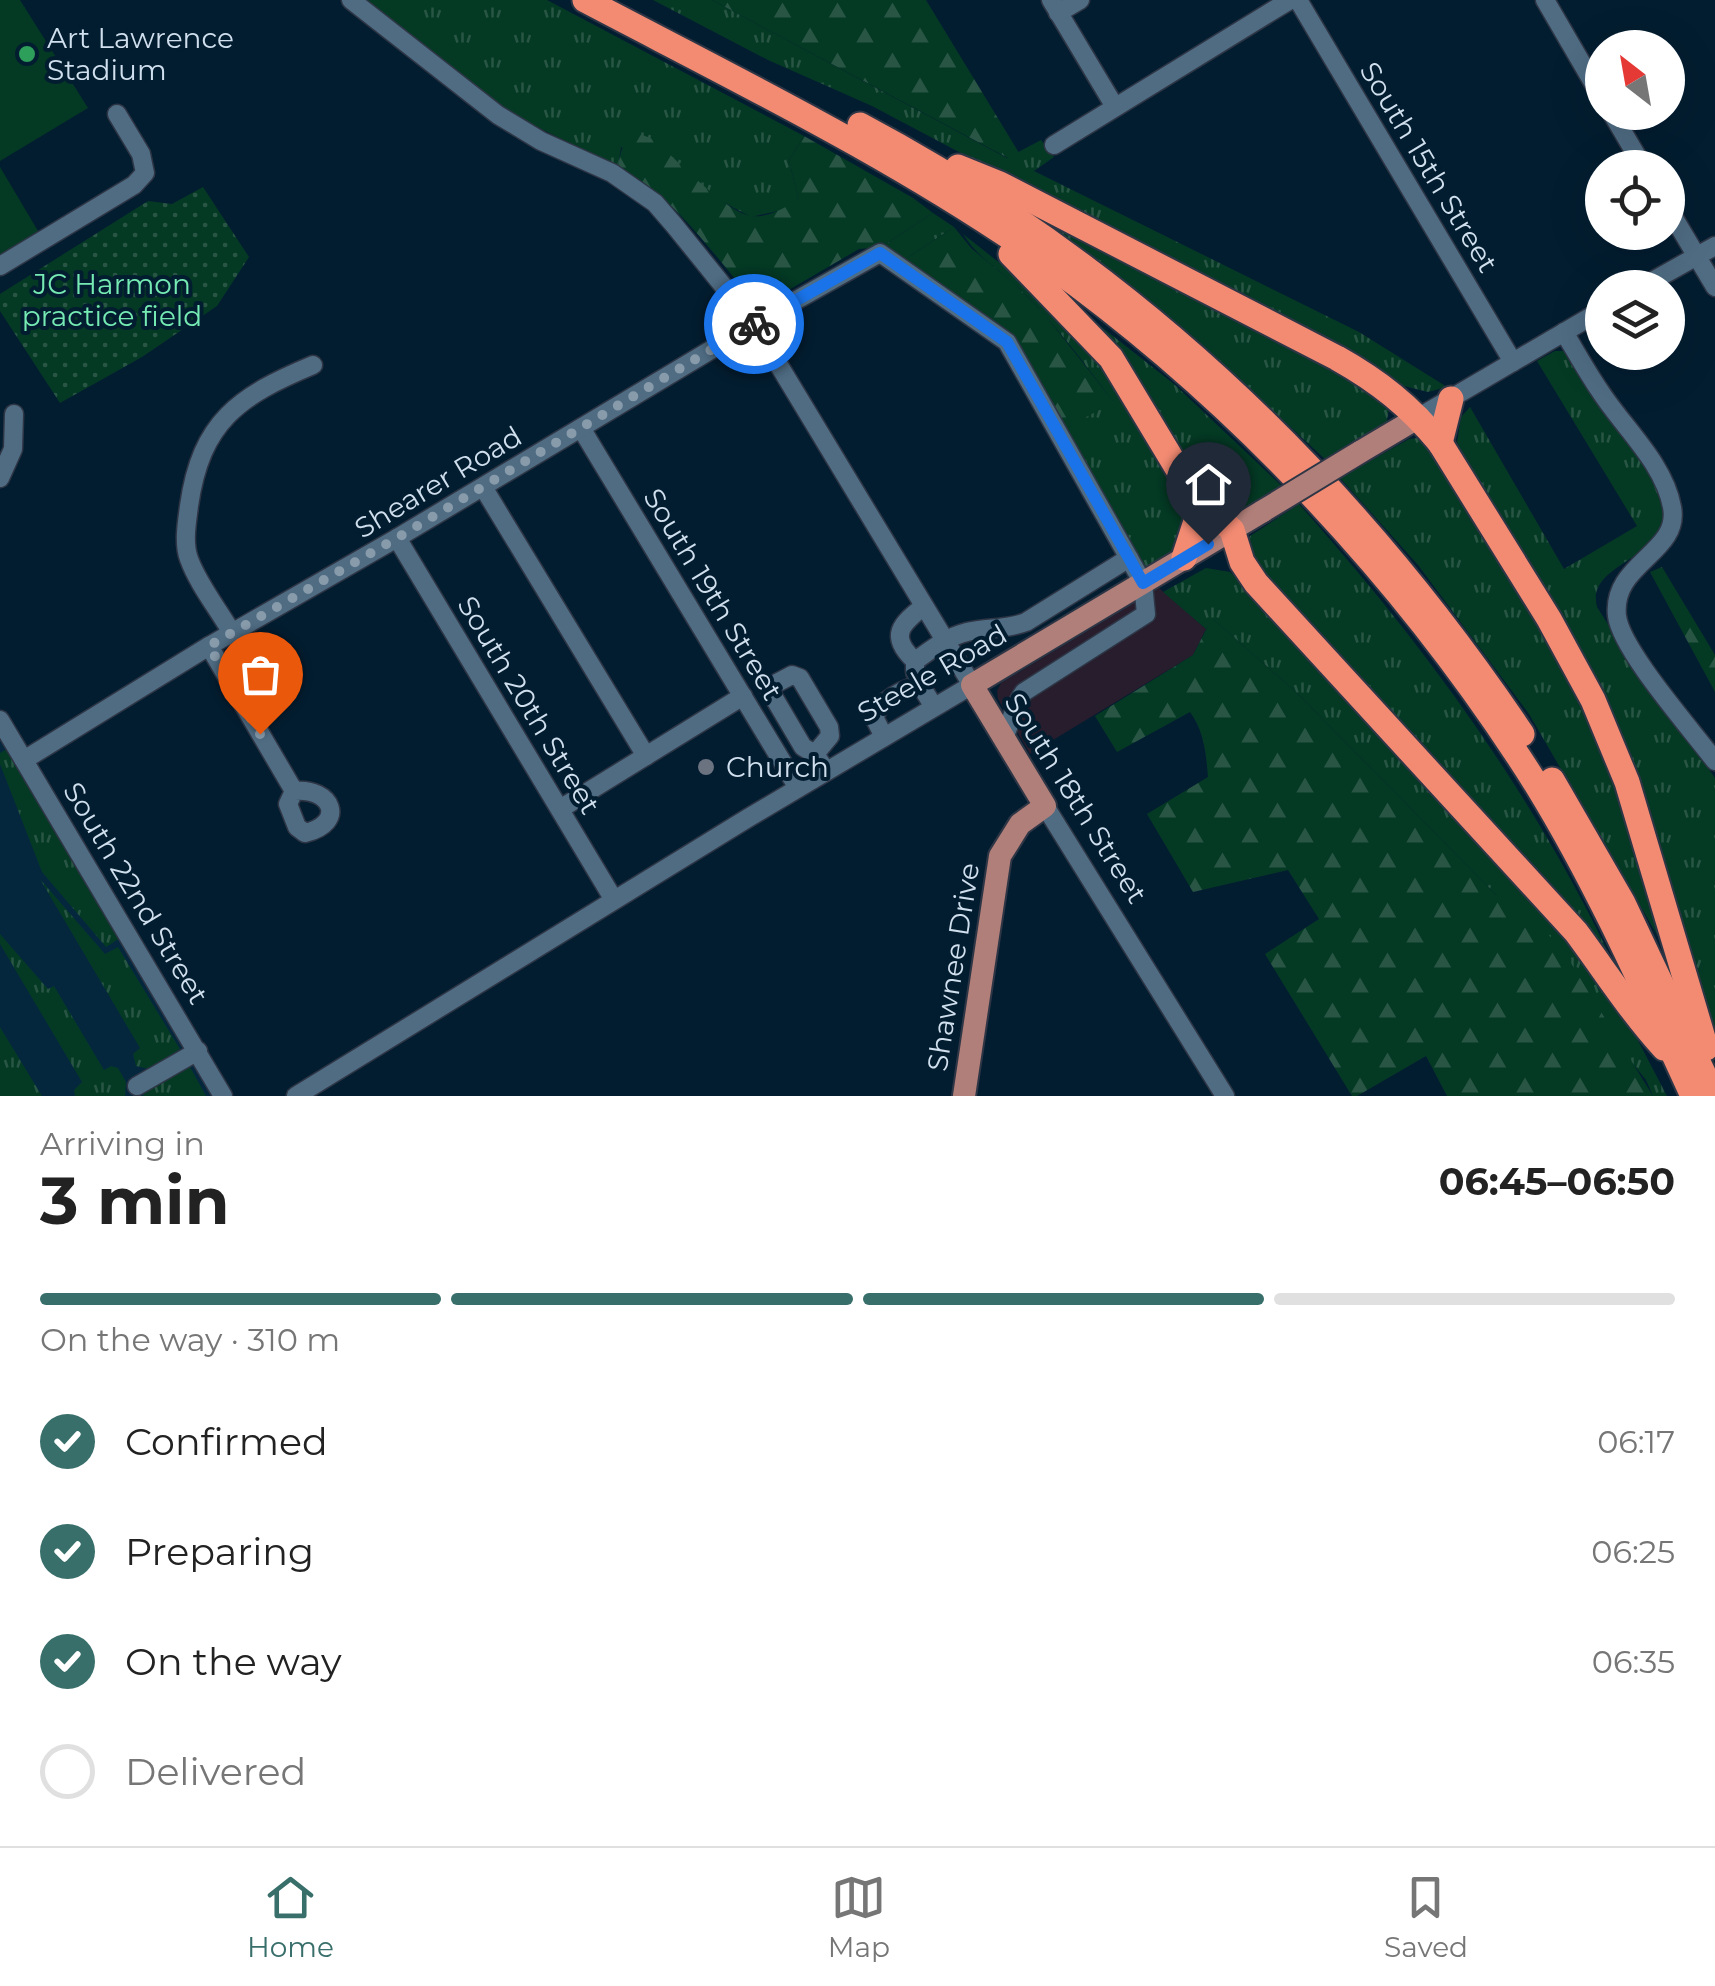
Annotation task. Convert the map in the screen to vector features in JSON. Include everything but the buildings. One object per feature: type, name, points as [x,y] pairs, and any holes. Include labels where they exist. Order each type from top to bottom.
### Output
[{"type":"highway","points":[[585,0],[875,152],[1044,261],[1198,384],[1262,444],[1425,628],[1538,789],[1596,893],[1693,1096]]},
{"type":"highway","points":[[622,0],[890,141],[1009,211],[1146,312],[1296,452],[1374,536],[1446,626],[1543,765],[1623,903],[1714,1096]]},
{"type":"highway","points":[[890,141],[1000,184],[1214,293],[1380,382],[1419,417],[1440,443],[1550,619],[1592,700],[1627,782],[1715,1082]]},
{"type":"highway","points":[[963,210],[1034,276],[1111,358],[1194,496],[1232,530],[1242,562],[1256,583],[1576,932],[1637,1019],[1678,1063]]},
{"type":"highway","points":[[1440,443],[1451,398]]},
{"type":"highway","points":[[1184,558],[1196,521],[1194,496]]},
{"type":"main road","name":"Steele Road","points":[[972,686],[1419,417]]},
{"type":"main road","name":"South 18th Street","points":[[972,686],[1045,806]]},
{"type":"main road","name":"Shawnee Drive","points":[[964,1096],[1000,856],[1020,824],[1045,806]]},
{"type":"street","name":"South 18th Street","points":[[351,0],[509,122],[612,173],[655,203],[754,324],[972,686]]},
{"type":"street","points":[[1080,0],[1054,7],[1115,107]]},
{"type":"street","points":[[1054,145],[1290,0]]},
{"type":"street","name":"South 15th Street","points":[[1298,0],[1513,362]]},
{"type":"street","points":[[1545,0],[1585,69]]},
{"type":"street","points":[[0,266],[134,186],[145,172],[141,154],[117,114]]},
{"type":"street","points":[[1685,237],[1715,287]]},
{"type":"street","points":[[1671,270],[1715,246]]},
{"type":"street","name":"Shearer Road","points":[[24,760],[232,632],[880,253],[1007,342],[1129,558]]},
{"type":"street","name":"Steele Road","points":[[1419,417],[1585,320]]},
{"type":"street","points":[[1564,332],[1600,392],[1666,486],[1673,511],[1671,532],[1619,588],[1617,618],[1632,650],[1715,761]]},
{"type":"street","points":[[232,632],[188,558],[186,530],[200,459],[216,426],[240,403],[275,381],[314,364]]},
{"type":"street","points":[[0,478],[13,449],[14,414]]},
{"type":"street","name":"South 19th Street","points":[[581,428],[798,788]]},
{"type":"street","points":[[483,487],[646,756]]},
{"type":"street","name":"South 20th Street","points":[[397,538],[614,900]]},
{"type":"street","points":[[934,707],[921,686],[915,660],[944,640],[970,631],[1008,629],[1026,622],[1129,558],[1143,583],[1146,614],[1024,692],[1004,738]]},
{"type":"street","points":[[1071,594],[1093,647]]},
{"type":"street","points":[[915,660],[898,632],[900,624],[924,606]]},
{"type":"street","points":[[1026,622],[1048,676]]},
{"type":"street","points":[[209,646],[294,792]]},
{"type":"street","points":[[884,736],[874,717],[878,707],[913,686],[921,686]]},
{"type":"street","name":"Steele Road","points":[[296,1096],[826,771],[972,686]]},
{"type":"street","points":[[560,809],[743,696]]},
{"type":"street","name":"South 22nd Street","points":[[0,720],[223,1096]]},
{"type":"street","points":[[815,754],[826,771]]},
{"type":"street","name":"South 18th Street","points":[[1045,806],[1225,1096]]},
{"type":"street","points":[[137,1086],[198,1050]]},
{"type":"shaded area","points":[[1159,588],[1206,629],[1193,655],[1030,754],[998,699],[1001,683]]},
{"type":"shaded area","points":[[0,732],[213,1096],[0,1096]]},
{"type":"green space","name":"Art Lawrence Stadium","points":[[0,0],[20,0],[88,108],[0,161]]},
{"type":"green space","points":[[364,0],[547,0],[804,136],[789,160],[798,198],[787,209],[751,217],[621,147],[618,167],[509,113]]},
{"type":"green space","points":[[653,0],[712,0],[1007,158],[1041,140],[1054,157],[1034,171],[1359,332],[1447,387],[1428,392],[1400,385],[872,106],[768,60]]},
{"type":"green space","points":[[712,0],[926,0],[1019,153],[1008,158]]},
{"type":"green space","points":[[637,133],[653,139],[712,193],[747,215],[774,212],[798,198],[789,160],[804,136],[933,213],[881,247],[859,249],[768,302],[754,301],[675,210],[618,167],[625,142]]},
{"type":"green space","points":[[0,167],[38,231],[0,256]]},
{"type":"green space","name":"JC Harmon practice field","points":[[203,187],[249,257],[217,306],[142,357],[60,403],[0,311],[0,294],[148,201],[172,204]]},
{"type":"green space","points":[[933,213],[954,227],[904,260],[881,247]]},
{"type":"green space","points":[[1040,218],[1366,383],[1389,409],[1386,426],[1328,462],[1198,341]]},
{"type":"green space","points":[[954,227],[971,248],[1045,315],[1114,402],[1062,430],[1023,359],[904,260]]},
{"type":"green space","points":[[963,234],[1035,291],[1094,357],[1183,502],[1187,513],[1180,551],[1149,570],[1142,569],[1062,430],[1113,401],[1044,315]]},
{"type":"green space","points":[[1085,314],[1174,384],[1284,488],[1243,512],[1227,509],[1202,493]]},
{"type":"green space","points":[[1555,351],[1568,355],[1624,428],[1650,470],[1664,506],[1663,524],[1655,538],[1603,580],[1597,592],[1597,607],[1660,706],[1715,778],[1715,1037],[1636,786],[1457,442],[1461,417],[1470,407],[1564,569],[1637,526],[1537,361]]},
{"type":"green space","points":[[1417,438],[1427,444],[1562,656],[1614,769],[1667,952],[1529,714],[1418,565],[1340,478]]},
{"type":"green space","points":[[1299,504],[1388,608],[1469,717],[1543,831],[1608,952],[1603,955],[1257,573],[1246,547],[1250,536]]},
{"type":"green space","points":[[1662,567],[1715,655],[1715,692],[1650,572]]},
{"type":"green space","points":[[1206,568],[1230,572],[1249,590],[1576,949],[1623,1012],[1667,1096],[1653,1096],[1646,1080],[1497,896],[1297,693],[1213,619],[1206,629],[1163,592]]},
{"type":"green space","points":[[1212,618],[1297,693],[1497,896],[1514,892],[1569,960],[1653,1096],[1447,1096],[1426,1056],[1352,1096],[1265,954],[1319,919],[1288,870],[1193,892],[1147,814],[1208,777],[1195,719],[1190,712],[1117,752],[1095,716],[1193,655]]},
{"type":"green space","points":[[7,749],[120,938],[106,947],[42,872],[0,764],[0,753]]},
{"type":"green space","points":[[40,879],[105,954],[118,947],[180,1049],[149,1069],[136,1066],[133,1054],[140,1048]]},
{"type":"green space","points":[[0,934],[48,989],[54,986],[104,1070],[118,1068],[126,1082],[125,1096],[75,1096],[74,1090],[82,1082],[0,944]]},
{"type":"green space","points":[[0,1027],[42,1096],[0,1096]]},
{"type":"green space","points":[[189,1065],[206,1096],[143,1096],[146,1090]]},
{"type":"way so far","points":[[260,734],[209,646],[754,324]]},
{"type":"place","name":"Art Lawrence Stadium","points":[[27,54]]},
{"type":"place","name":"Church","points":[[706,767]]},
{"type":"route","points":[[754,324],[880,253],[1007,342],[1143,583],[1208,544]]}]
